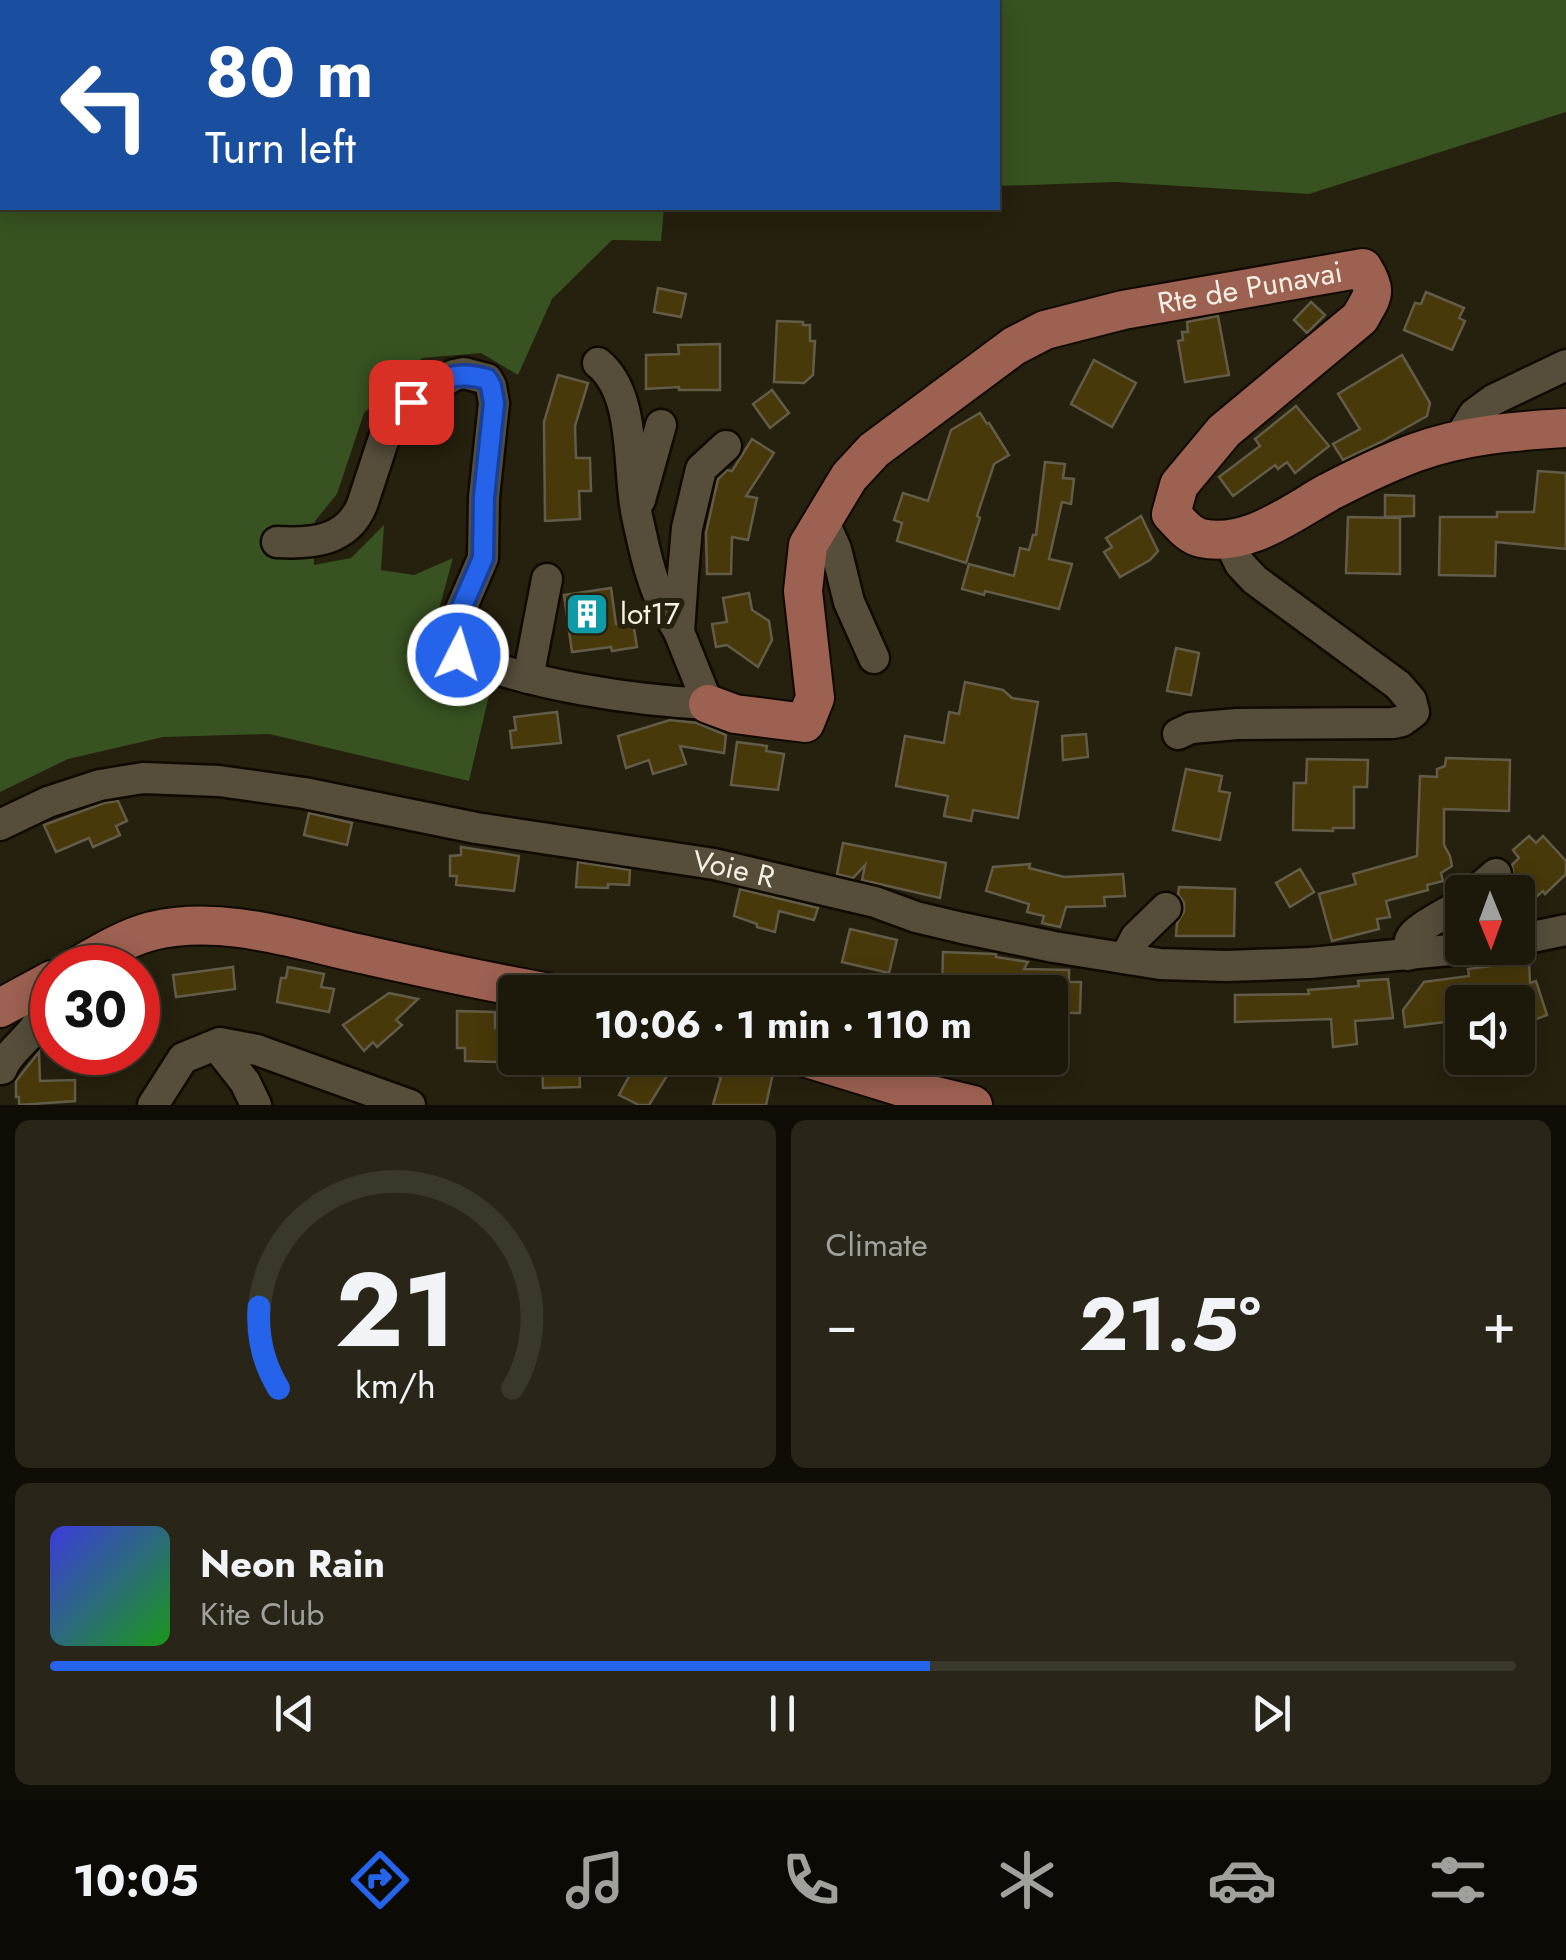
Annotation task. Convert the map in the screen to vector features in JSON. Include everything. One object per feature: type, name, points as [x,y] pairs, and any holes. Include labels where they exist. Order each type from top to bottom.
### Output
[{"type":"main road","name":"Rte de Punavai","points":[[708,704],[735,714],[805,723],[815,698],[803,591],[808,546],[848,476],[874,450],[1014,346],[1045,330],[1124,310],[1364,268],[1374,285],[1374,295],[1360,318],[1224,430],[1180,484],[1171,514],[1188,532],[1200,538],[1228,539]]},
{"type":"main road","points":[[1228,539],[1261,530],[1333,490],[1412,454],[1459,439],[1566,428]]},
{"type":"main road","points":[[117,945],[148,932],[187,926],[267,932],[498,984]]},
{"type":"main road","points":[[0,1008],[30,992]]},
{"type":"main road","points":[[863,1075],[972,1105]]},
{"type":"street","points":[[278,542],[320,542],[345,530],[358,515],[386,432],[411,402],[454,374],[487,379],[494,403],[484,497],[483,558],[458,616],[454,646],[458,655],[528,678],[708,704],[679,632],[660,597],[636,513],[621,394],[610,372],[598,363]]},
{"type":"street","points":[[1459,439],[1474,414],[1494,400],[1566,365]]},
{"type":"street","points":[[636,513],[661,425]]},
{"type":"street","points":[[679,632],[687,528],[701,469],[726,446]]},
{"type":"street","points":[[824,522],[836,549],[849,602],[874,658]]},
{"type":"street","points":[[1178,734],[1192,728],[1237,724],[1393,723],[1414,712],[1411,700],[1398,685],[1255,580],[1240,564],[1228,539]]},
{"type":"street","points":[[528,678],[547,579]]},
{"type":"street","name":"Voie R","points":[[0,825],[48,802],[100,785],[142,778],[218,781],[304,793],[476,828],[714,864],[875,902],[962,928],[1160,964],[1310,963],[1445,951]]},
{"type":"street","points":[[1125,958],[1136,938],[1166,908]]},
{"type":"street","points":[[1408,956],[1414,932],[1445,915]]},
{"type":"street","points":[[1535,936],[1566,930]]},
{"type":"street","points":[[2,1068],[5,1058],[30,1031]]},
{"type":"street","points":[[216,1044],[245,1082],[256,1105]]},
{"type":"street","points":[[153,1105],[183,1058],[216,1044],[257,1050],[377,1099],[410,1105]]},
{"type":"green space","points":[[1000,0],[1566,0],[1566,112],[1309,194],[1116,182],[1000,186]]},
{"type":"green space","points":[[0,210],[664,210],[661,241],[612,240],[552,299],[518,375],[481,353],[422,358],[364,413],[337,494],[315,521],[314,565],[351,558],[384,525],[381,570],[414,575],[453,558],[430,642],[447,685],[490,691],[469,781],[269,734],[163,737],[68,759],[0,792]]},
{"type":"building","points":[[658,288],[686,294],[681,317],[654,312]]},
{"type":"building","points":[[1426,292],[1464,308],[1459,318],[1465,321],[1452,350],[1404,330],[1415,303],[1421,304]]},
{"type":"building","points":[[1311,302],[1325,315],[1307,333],[1294,320]]},
{"type":"building","points":[[1218,316],[1229,375],[1185,382],[1178,341],[1183,340],[1182,332],[1188,332],[1187,322]]},
{"type":"building","points":[[777,321],[810,325],[810,341],[815,341],[813,375],[804,383],[774,382]]},
{"type":"building","points":[[720,344],[720,390],[646,389],[646,355],[679,354],[678,345]]},
{"type":"building","points":[[1402,355],[1430,403],[1427,416],[1343,460],[1333,444],[1360,429],[1338,394]]},
{"type":"building","points":[[1094,360],[1136,383],[1112,427],[1071,404]]},
{"type":"building","points":[[558,375],[588,383],[575,426],[576,458],[590,458],[591,491],[579,491],[580,519],[545,521],[544,422]]},
{"type":"building","points":[[772,390],[789,413],[770,428],[753,404]]},
{"type":"building","points":[[1296,406],[1329,446],[1295,473],[1287,462],[1278,469],[1275,465],[1233,496],[1219,477],[1260,446],[1255,439]]},
{"type":"building","points":[[980,413],[1009,455],[994,464],[966,563],[897,541],[902,523],[894,520],[903,493],[928,501],[951,430]]},
{"type":"building","points":[[752,439],[774,453],[746,496],[757,498],[748,540],[732,537],[731,574],[707,574],[706,533],[718,479],[727,470],[732,471]]},
{"type":"building","points":[[1045,462],[1065,464],[1063,478],[1074,479],[1071,504],[1062,502],[1049,559],[1072,564],[1059,609],[962,589],[969,564],[1014,576],[1020,548],[1029,550],[1036,535]]},
{"type":"building","points":[[1538,471],[1566,473],[1566,549],[1496,542],[1495,576],[1439,575],[1440,517],[1497,517],[1497,512],[1534,512]]},
{"type":"building","points":[[1385,495],[1414,496],[1414,516],[1385,517]]},
{"type":"building","points":[[1141,516],[1158,551],[1120,577],[1104,552],[1112,547],[1106,538]]},
{"type":"building","points":[[1348,517],[1400,518],[1400,574],[1346,573]]},
{"type":"building","name":"lot17","points":[[611,588],[616,624],[633,622],[637,647],[572,652],[564,595]]},
{"type":"building","points":[[749,593],[752,610],[769,621],[772,640],[758,667],[727,645],[716,647],[712,624],[727,622],[723,598]]},
{"type":"building","points":[[1176,648],[1199,653],[1191,695],[1167,691]]},
{"type":"building","points":[[965,682],[1003,690],[1012,698],[1038,702],[1018,818],[973,810],[971,821],[944,816],[948,796],[896,786],[905,736],[944,743],[949,712],[959,714]]},
{"type":"building","points":[[557,712],[561,743],[512,748],[510,731],[516,730],[514,717]]},
{"type":"building","points":[[670,720],[697,723],[726,735],[724,753],[680,746],[686,764],[653,774],[649,760],[626,768],[618,736]]},
{"type":"building","points":[[1086,734],[1088,757],[1063,760],[1062,736]]},
{"type":"building","points":[[737,742],[767,746],[766,751],[784,754],[778,790],[731,785]]},
{"type":"building","points":[[1446,758],[1510,760],[1509,811],[1444,809],[1444,845],[1452,866],[1441,873],[1443,881],[1427,885],[1428,890],[1386,901],[1390,917],[1377,919],[1379,929],[1332,941],[1319,894],[1356,884],[1353,874],[1417,856],[1420,776],[1437,777],[1437,769],[1445,766]]},
{"type":"building","points":[[1307,759],[1368,760],[1367,787],[1354,787],[1354,828],[1293,830],[1294,783],[1306,783]]},
{"type":"building","points":[[1186,769],[1222,776],[1219,791],[1230,793],[1220,840],[1173,830]]},
{"type":"building","points":[[118,801],[127,821],[116,826],[120,835],[93,847],[89,838],[56,852],[44,825]]},
{"type":"building","points":[[309,813],[352,823],[347,845],[304,835]]},
{"type":"building","points":[[1529,836],[1536,843],[1543,836],[1566,861],[1566,874],[1545,894],[1543,891],[1535,898],[1535,875],[1513,875],[1512,865],[1519,858],[1513,850]]},
{"type":"building","points":[[843,843],[946,863],[940,898],[862,880],[865,865],[853,878],[837,874]]},
{"type":"building","points":[[461,847],[519,856],[514,891],[456,885],[457,876],[450,876],[450,856],[461,855]]},
{"type":"building","points":[[578,862],[630,870],[629,885],[576,887]]},
{"type":"building","points":[[1030,864],[1029,868],[1064,877],[1123,874],[1125,896],[1104,897],[1105,906],[1066,907],[1060,927],[1042,923],[1044,916],[1027,912],[1029,904],[986,891],[993,867]]},
{"type":"building","points":[[1300,869],[1314,892],[1290,907],[1276,883]]},
{"type":"building","points":[[1179,887],[1235,889],[1234,936],[1176,936],[1177,923],[1184,912]]},
{"type":"building","points":[[740,889],[818,908],[814,920],[779,911],[775,932],[734,916]]},
{"type":"building","points":[[850,929],[897,940],[889,973],[842,962]]},
{"type":"building","points":[[943,952],[996,954],[1028,962],[1024,969],[1069,970],[1069,982],[1081,982],[1080,1013],[1068,1013],[1068,975],[942,975]]},
{"type":"building","points":[[1529,965],[1530,983],[1536,981],[1547,1015],[1535,1020],[1535,985],[1445,985],[1445,1022],[1405,1027],[1403,1010],[1424,982],[1469,976],[1468,969]]},
{"type":"building","points":[[233,967],[235,989],[176,997],[173,975]]},
{"type":"building","points":[[288,967],[324,974],[321,987],[334,989],[329,1012],[277,1002],[281,978],[286,978]]},
{"type":"building","points":[[1388,979],[1393,1018],[1355,1021],[1357,1044],[1333,1047],[1331,1019],[1235,1022],[1235,995],[1309,994],[1308,990]]},
{"type":"building","points":[[389,993],[418,999],[396,1020],[402,1025],[377,1047],[373,1042],[364,1051],[343,1025]]},
{"type":"building","points":[[457,1011],[495,1012],[497,1062],[465,1061],[465,1048],[457,1048]]},
{"type":"building","points":[[30,1063],[30,1075],[40,1075],[40,1081],[75,1080],[75,1101],[19,1105],[16,1081]]},
{"type":"building","points":[[543,1075],[580,1075],[580,1087],[543,1088]]},
{"type":"building","points":[[630,1075],[668,1075],[649,1105],[639,1105],[619,1095]]},
{"type":"building","points":[[714,1075],[773,1075],[766,1105],[713,1105],[721,1077]]},
{"type":"place","name":"lot17","points":[[587,614]]},
{"type":"route","points":[[411,402],[454,374],[487,379],[491,386],[494,403],[484,497],[483,558],[458,616],[454,646],[458,655]]}]
